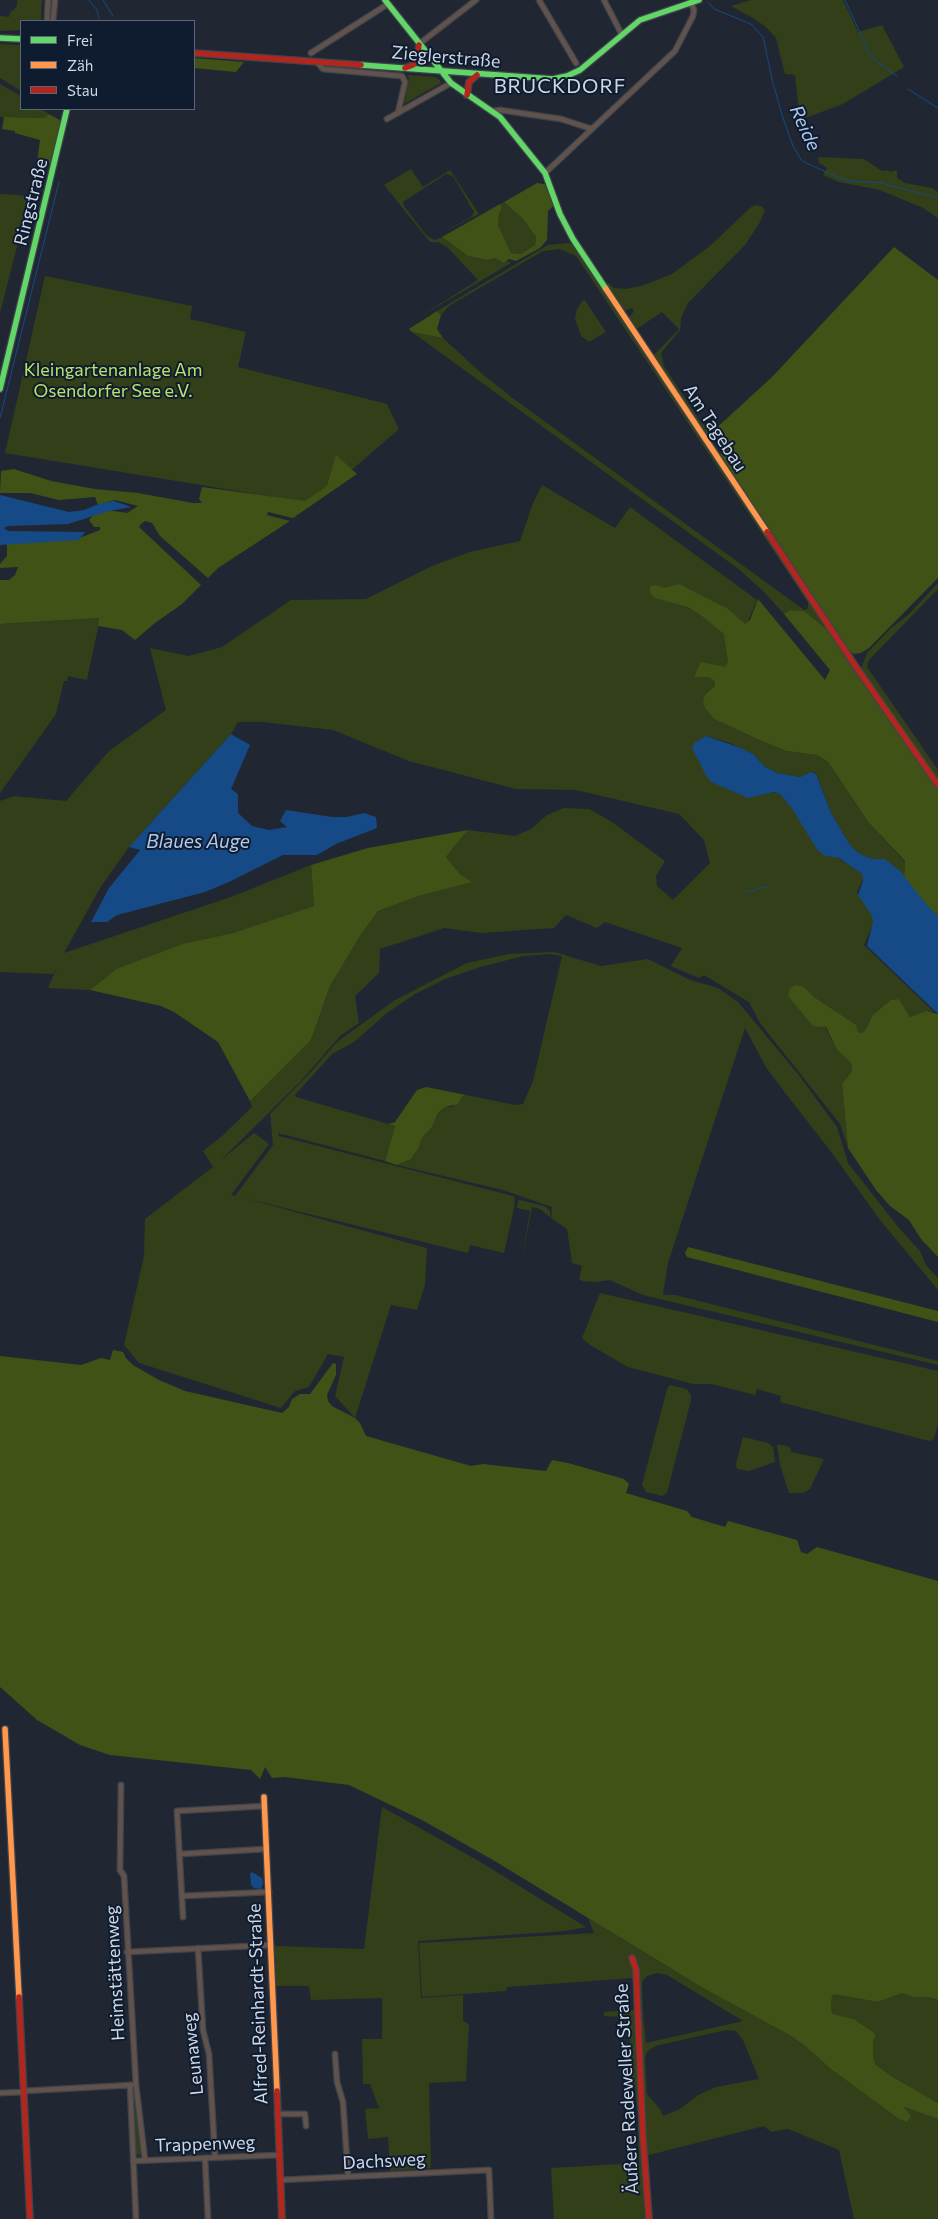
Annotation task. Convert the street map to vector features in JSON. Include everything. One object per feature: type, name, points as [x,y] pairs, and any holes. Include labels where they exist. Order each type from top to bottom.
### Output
[{"type":"street","points":[[46,20],[48,0]]},
{"type":"street","points":[[54,20],[55,0]]},
{"type":"street","points":[[404,68],[413,65],[417,60],[419,44],[476,0]]},
{"type":"street","points":[[538,0],[576,63]]},
{"type":"street","points":[[604,0],[622,35]]},
{"type":"street","name":"Zieglerstraße","points":[[195,54],[544,79],[567,76],[590,62],[646,17],[690,1],[699,0]]},
{"type":"street","points":[[545,173],[675,51],[693,16],[694,10],[690,1]]},
{"type":"street","points":[[311,53],[386,2]]},
{"type":"street","name":"Am Tagebau","points":[[386,2],[451,83],[493,111],[545,173],[552,185],[560,214],[573,239],[854,664],[938,785]]},
{"type":"street","points":[[0,38],[20,39]]},
{"type":"street","name":"Zieglerstraße","points":[[318,63],[322,69],[402,76],[405,82],[398,113]]},
{"type":"street","points":[[467,95],[469,82],[477,75]]},
{"type":"street","points":[[387,119],[451,83]]},
{"type":"street","name":"Ringstraße","points":[[0,389],[68,110]]},
{"type":"street","points":[[493,111],[500,110],[561,119],[592,129]]},
{"type":"street","points":[[5,1729],[30,2219]]},
{"type":"street","name":"Heimstättenweg","points":[[121,1785],[120,1870],[124,1876],[136,2085],[145,2160]]},
{"type":"street","name":"Alfred-Reinhardt-Straße","points":[[264,1797],[282,2219]]},
{"type":"street","points":[[183,1917],[177,1811],[264,1806]]},
{"type":"street","points":[[180,1854],[266,1849]]},
{"type":"street","points":[[182,1896],[268,1892]]},
{"type":"street","points":[[127,1952],[271,1945]]},
{"type":"street","name":"Leunaweg","points":[[198,1948],[203,2030],[209,2054],[215,2157]]},
{"type":"street","name":"Äußere Radeweller Straße","points":[[632,1958],[636,1970],[643,2138],[649,2219]]},
{"type":"street","points":[[335,2054],[337,2082],[343,2102],[348,2176]]},
{"type":"street","points":[[130,2085],[136,2219]]},
{"type":"street","points":[[0,2093],[136,2085]]},
{"type":"street","name":"Alfred-Reinhardt-Straße","points":[[277,2114],[305,2114],[306,2126]]},
{"type":"street","name":"Trappenweg","points":[[133,2161],[279,2155]]},
{"type":"street","points":[[205,2158],[208,2219]]},
{"type":"street","name":"Dachsweg","points":[[280,2180],[489,2170],[490,2219]]},
{"type":"green space","points":[[17,0],[42,0],[41,20],[20,20],[20,30],[0,31],[0,16],[9,17],[10,13],[17,6]]},
{"type":"green space","points":[[751,0],[843,0],[858,32],[882,25],[904,67],[843,104],[800,120],[795,75],[785,74],[776,38],[766,27],[731,6]]},
{"type":"green space","points":[[0,44],[20,45],[20,90],[0,78]]},
{"type":"green space","points":[[195,58],[244,62],[236,72],[195,68]]},
{"type":"green space","points":[[407,75],[435,77],[441,83],[404,104],[409,79]]},
{"type":"green space","points":[[0,84],[20,95],[20,110],[43,110],[49,114],[45,118],[0,117]]},
{"type":"green space","points":[[49,114],[63,122],[54,158],[49,164],[37,162],[40,140],[15,133],[15,131],[2,129],[4,117],[45,118]]},
{"type":"green space","points":[[818,157],[864,159],[882,171],[888,170],[890,172],[897,170],[897,178],[905,183],[932,188],[938,192],[938,218],[923,208],[880,190],[839,182],[823,175],[827,168],[819,163]]},
{"type":"green space","points":[[411,169],[423,187],[450,170],[479,214],[434,237],[471,217],[474,212],[453,176],[446,174],[403,202],[427,236],[435,240],[442,237],[468,256],[487,260],[495,258],[504,263],[508,261],[511,263],[416,319],[478,280],[447,247],[438,242],[430,242],[384,185]]},
{"type":"green space","points":[[537,183],[549,185],[554,202],[548,211],[547,240],[540,248],[516,261],[509,259],[504,263],[495,258],[487,260],[468,256],[442,237],[500,204],[502,207],[498,217],[498,225],[511,253],[521,254],[535,245],[536,237],[523,219],[504,202]]},
{"type":"green space","points":[[0,194],[30,196],[0,313]]},
{"type":"green space","points":[[504,202],[523,219],[536,237],[535,245],[521,254],[511,253],[498,225],[498,217],[502,207],[500,204]]},
{"type":"green space","points":[[761,206],[765,210],[759,224],[745,245],[688,303],[681,318],[680,330],[661,353],[664,366],[700,421],[722,443],[724,449],[721,455],[724,460],[720,456],[722,448],[719,442],[704,432],[653,356],[679,329],[662,312],[635,330],[628,319],[634,311],[632,308],[623,311],[605,284],[608,283],[614,288],[626,289],[641,286],[672,274],[710,246],[751,207]]},
{"type":"green space","points":[[569,243],[575,246],[829,631],[804,611],[790,610],[784,614],[740,570],[412,332],[443,338],[481,373],[514,399],[806,610],[808,602],[576,256],[560,249],[543,251],[449,306],[441,315],[437,311],[548,245]]},
{"type":"green space","points":[[894,247],[938,280],[938,578],[869,648],[861,653],[854,654],[848,650],[724,460],[721,455],[724,449],[722,443],[712,432],[772,377]]},
{"type":"green space","name":"Kleingartenanlage Am Osendorfer See e.V.","points":[[45,276],[192,306],[190,319],[246,332],[238,367],[387,404],[399,429],[354,468],[305,502],[5,453]]},
{"type":"green space","points":[[584,299],[606,332],[589,342],[581,336],[575,318],[577,309]]},
{"type":"green space","points":[[437,311],[441,315],[437,329],[443,338],[412,332],[409,329]]},
{"type":"green space","points":[[336,455],[357,474],[293,518],[268,512],[267,515],[290,521],[218,568],[208,578],[160,536],[152,523],[145,521],[141,524],[139,527],[201,585],[182,604],[135,640],[122,630],[98,626],[99,618],[0,624],[0,580],[9,580],[15,575],[18,567],[0,568],[0,564],[7,556],[7,544],[77,539],[100,530],[100,527],[94,527],[89,520],[95,513],[107,510],[127,513],[138,506],[115,500],[98,505],[95,497],[59,500],[30,493],[0,493],[1,471],[14,469],[51,481],[193,503],[202,503],[199,499],[202,487],[305,501],[327,486]]},
{"type":"green space","points":[[542,485],[615,528],[630,507],[757,600],[709,712],[714,719],[757,739],[786,751],[817,755],[828,762],[869,823],[905,862],[904,877],[885,859],[872,859],[858,853],[850,845],[831,813],[816,773],[811,772],[800,777],[777,773],[764,766],[753,754],[730,743],[706,736],[741,794],[785,792],[814,843],[865,875],[857,892],[876,917],[864,945],[934,1012],[926,1011],[910,1017],[899,999],[872,1016],[862,1033],[858,1032],[855,1025],[814,997],[804,987],[837,1050],[851,1063],[852,1071],[842,1084],[848,1148],[840,1124],[760,1023],[749,1002],[704,975],[699,978],[671,966],[682,948],[605,922],[597,928],[566,915],[554,928],[481,933],[444,928],[380,949],[379,973],[355,996],[359,1023],[340,1036],[301,1081],[220,1161],[254,1133],[269,1144],[231,1195],[235,1196],[273,1145],[270,1114],[308,1075],[337,1042],[395,1000],[467,963],[509,954],[554,952],[601,966],[648,959],[690,980],[718,988],[738,1002],[798,1074],[837,1127],[848,1163],[899,1228],[920,1251],[926,1265],[938,1278],[938,1290],[880,1220],[832,1153],[767,1069],[745,1028],[668,1263],[663,1295],[675,1295],[938,1361],[938,1365],[643,1295],[610,1280],[583,1281],[579,1279],[582,1266],[572,1263],[567,1229],[551,1218],[552,1207],[503,1190],[397,1165],[411,1159],[418,1149],[422,1138],[432,1127],[438,1113],[445,1107],[452,1107],[466,1095],[515,1105],[523,1104],[533,1081],[562,956],[550,954],[523,956],[480,967],[445,979],[415,994],[387,1013],[354,1042],[332,1054],[295,1095],[296,1097],[395,1126],[385,1161],[278,1133],[279,1136],[513,1196],[515,1199],[514,1208],[504,1253],[470,1245],[468,1253],[244,1198],[427,1248],[425,1285],[417,1310],[391,1305],[355,1418],[335,1396],[344,1357],[328,1354],[309,1387],[295,1391],[281,1408],[139,1363],[124,1345],[144,1256],[145,1219],[213,1167],[203,1151],[222,1136],[252,1107],[250,1101],[311,1040],[330,986],[360,936],[378,911],[419,896],[471,882],[460,874],[446,857],[468,830],[515,836],[531,829],[547,815],[564,808],[589,809],[612,822],[665,861],[656,876],[657,886],[673,900],[710,863],[704,840],[679,814],[576,790],[516,789],[409,761],[333,730],[262,722],[238,722],[231,734],[129,847],[100,888],[64,953],[231,897],[311,865],[314,906],[233,933],[182,944],[116,969],[90,990],[48,988],[57,967],[53,974],[0,972],[0,801],[14,796],[66,801],[109,751],[166,710],[150,648],[189,656],[222,647],[291,600],[366,599],[432,566],[470,552],[520,541],[533,503]]},
{"type":"green space","points":[[938,583],[938,589],[869,660],[867,667],[938,770],[938,780],[862,671],[862,666],[867,653],[891,628],[908,615]]},
{"type":"green space","points":[[679,584],[728,609],[745,624],[750,620],[758,599],[825,680],[830,670],[784,614],[790,610],[804,611],[829,631],[938,790],[938,916],[927,906],[904,877],[905,861],[869,823],[828,762],[817,755],[786,751],[757,739],[714,719],[705,708],[703,701],[705,695],[715,686],[715,681],[709,677],[694,677],[701,662],[725,667],[728,662],[724,634],[688,607],[655,598],[650,593],[650,586],[655,585],[665,588]]},
{"type":"green space","points":[[100,618],[87,680],[68,676],[67,681],[64,681],[56,714],[0,793],[0,624]]},
{"type":"green space","points":[[468,830],[446,857],[460,874],[472,882],[419,896],[378,911],[360,936],[330,986],[311,1040],[250,1101],[218,1042],[174,1012],[161,1006],[90,990],[116,969],[182,944],[233,933],[314,906],[311,865],[368,848]]},
{"type":"green space","points":[[796,985],[804,987],[814,997],[856,1025],[858,1032],[862,1033],[872,1016],[891,1000],[899,999],[910,1017],[926,1011],[938,1014],[938,1257],[921,1239],[909,1220],[890,1206],[876,1190],[848,1148],[842,1084],[852,1071],[851,1063],[837,1050],[826,1027],[813,1026],[788,996],[790,988]]},
{"type":"green space","points":[[426,1087],[466,1095],[462,1097],[458,1104],[445,1107],[438,1113],[432,1127],[422,1138],[418,1149],[411,1159],[397,1165],[385,1161],[395,1126],[388,1124],[395,1122],[417,1090]]},
{"type":"green space","points":[[518,1201],[544,1206],[550,1211],[550,1217],[540,1209],[532,1207],[521,1265],[530,1211],[517,1208]]},
{"type":"green space","points":[[688,1247],[938,1311],[938,1322],[687,1257],[685,1253]]},
{"type":"green space","points":[[600,1293],[938,1371],[938,1424],[934,1439],[929,1441],[780,1402],[781,1396],[757,1389],[755,1395],[712,1384],[693,1384],[628,1367],[590,1345],[582,1338]]},
{"type":"green space","points":[[113,1350],[123,1352],[133,1365],[159,1380],[185,1391],[282,1413],[289,1407],[292,1399],[300,1394],[310,1394],[333,1363],[336,1364],[336,1375],[327,1395],[328,1401],[332,1406],[355,1418],[360,1423],[366,1436],[471,1466],[483,1464],[546,1471],[552,1460],[568,1463],[624,1479],[629,1484],[626,1493],[687,1511],[692,1517],[725,1527],[728,1521],[797,1540],[801,1552],[807,1554],[817,1547],[938,1581],[938,2000],[929,1997],[913,1997],[902,1993],[878,2002],[835,1994],[832,1996],[831,2009],[833,2014],[854,2019],[876,2034],[873,2043],[873,2058],[876,2065],[938,2103],[938,2119],[904,2107],[911,2116],[907,2122],[899,2119],[832,2070],[791,2036],[703,1988],[493,1860],[422,1820],[349,1785],[285,1777],[272,1778],[265,1767],[260,1779],[251,1770],[110,1755],[80,1745],[37,1720],[0,1687],[0,1356],[81,1365],[101,1358],[110,1360]]},
{"type":"green space","points":[[670,1385],[687,1389],[691,1395],[691,1400],[667,1493],[662,1496],[646,1492],[642,1485],[667,1389]]},
{"type":"green space","points":[[743,1437],[768,1443],[773,1447],[775,1462],[749,1471],[737,1469],[736,1464]]},
{"type":"green space","points":[[777,1444],[790,1447],[791,1452],[824,1459],[810,1489],[803,1493],[789,1493],[780,1465]]},
{"type":"green space","points":[[382,1807],[477,1860],[586,1927],[566,1931],[418,1941],[421,1998],[463,1995],[463,2021],[469,2024],[466,2081],[429,2083],[431,2168],[390,2171],[388,2137],[368,2139],[365,2109],[379,2108],[370,2084],[363,2084],[362,2039],[382,2039],[382,1998],[311,2000],[309,1986],[276,1986],[275,1946],[364,1949]]},
{"type":"green space","points":[[588,1918],[703,1988],[791,2036],[832,2070],[899,2119],[911,2116],[903,2107],[938,2119],[938,2219],[854,2219],[839,2150],[788,2129],[771,2132],[764,2126],[645,2156],[642,2164],[645,2219],[554,2219],[551,2168],[639,2163],[638,2118],[635,2088],[632,2088],[630,2040],[621,2033],[622,2017],[604,2016],[604,2012],[634,2010],[633,1978],[507,1987],[506,1991],[422,1997],[419,1943],[594,1933]],"holes":[[[657,1973],[667,1975],[743,2021],[646,2043],[642,1982],[647,1976]],[[726,2030],[736,2031],[743,2040],[759,2079],[716,2087],[698,2095],[680,2109],[663,2116],[660,2109],[647,2094],[645,2057],[647,2052],[655,2046]]]},
{"type":"green space","points":[[902,1993],[913,1997],[929,1997],[938,2000],[938,2103],[876,2065],[873,2058],[873,2043],[876,2034],[854,2019],[833,2014],[831,2009],[832,1996],[835,1994],[878,2002]]},
{"type":"green space","points":[[132,2091],[143,2151],[139,2156],[134,2151]]},
{"type":"water","points":[[0,495],[69,512],[84,510],[114,501],[131,507],[109,511],[68,524],[8,526],[4,528],[8,531],[85,532],[79,540],[0,545]]},
{"type":"water","name":"Blaues Auge","points":[[231,734],[250,745],[231,789],[238,794],[238,813],[252,826],[269,830],[287,827],[280,821],[286,810],[332,817],[347,817],[364,813],[376,817],[377,828],[336,844],[317,855],[283,855],[205,892],[117,915],[107,922],[91,922],[109,888],[140,850],[129,847]]},
{"type":"water","points":[[706,736],[753,754],[764,766],[777,773],[800,777],[811,772],[816,774],[831,813],[850,845],[858,853],[872,859],[885,859],[901,872],[925,903],[938,916],[938,1014],[867,946],[873,922],[871,914],[858,895],[863,881],[862,874],[839,858],[826,856],[818,851],[791,807],[780,794],[774,792],[748,798],[711,782],[692,748],[694,743]]},
{"type":"water","points":[[252,1872],[262,1878],[261,1889],[254,1888],[251,1885],[250,1874]]},
{"type":"waterway","points":[[89,0],[97,10],[99,19]]},
{"type":"waterway","points":[[103,0],[113,16]]},
{"type":"waterway","points":[[845,0],[871,57],[897,76]]},
{"type":"waterway","name":"Reide","points":[[708,2],[714,9],[751,24],[763,37],[783,118],[793,146],[802,161],[850,181],[881,183],[938,198]]},
{"type":"waterway","points":[[908,89],[938,108]]},
{"type":"waterway","points":[[0,418],[59,182]]},
{"type":"waterway","points":[[746,892],[770,886]]},
{"type":"traffic: fast","points":[[385,0],[451,83],[500,117],[545,173],[560,214],[573,239],[606,289]]},
{"type":"traffic: fast","points":[[361,65],[553,79],[567,76],[580,70],[640,20],[699,0]]},
{"type":"traffic: fast","points":[[0,38],[20,39]]},
{"type":"traffic: fast","points":[[0,389],[67,110]]},
{"type":"traffic: slow","points":[[606,289],[767,532]]},
{"type":"traffic: slow","points":[[5,1729],[19,1997]]},
{"type":"traffic: slow","points":[[264,1797],[277,2091]]},
{"type":"traffic: jam","points":[[405,68],[413,65],[417,60],[419,45]]},
{"type":"traffic: jam","points":[[195,53],[361,65]]},
{"type":"traffic: jam","points":[[467,95],[469,82],[477,75]]},
{"type":"traffic: jam","points":[[767,532],[854,664],[938,785]]},
{"type":"traffic: jam","points":[[632,1958],[636,1969],[643,2138],[649,2219]]},
{"type":"traffic: jam","points":[[19,1997],[30,2219]]},
{"type":"traffic: jam","points":[[277,2091],[282,2219]]},
{"type":"district","name":"BRUCKDORF","points":[[560,86]]}]
